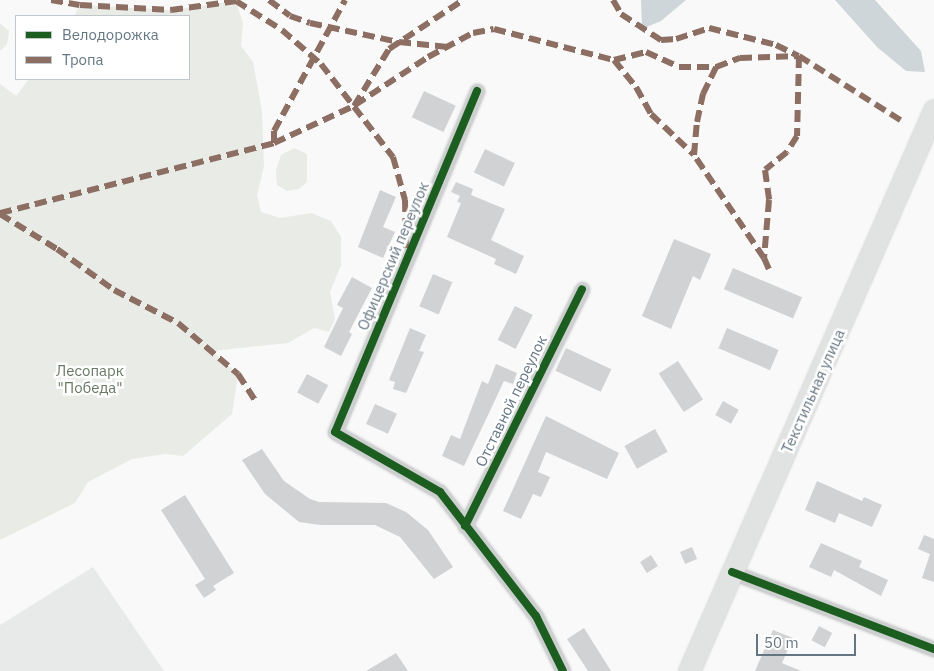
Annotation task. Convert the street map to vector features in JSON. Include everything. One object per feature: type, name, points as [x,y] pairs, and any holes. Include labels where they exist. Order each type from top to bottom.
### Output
[{"type":"main road","name":"Текстильная улица","points":[[689,671],[934,110]]},
{"type":"street","name":"Офицерский переулок","points":[[465,526],[440,492],[335,432],[477,91]]},
{"type":"street","name":"Отставной переулок","points":[[465,526],[582,289]]},
{"type":"street","points":[[465,526],[536,616],[563,671]]},
{"type":"street","points":[[732,572],[934,649]]},
{"type":"shaded area","points":[[641,0],[686,0],[661,21],[642,29]]},
{"type":"shaded area","points":[[835,0],[875,0],[921,51],[925,72],[906,71],[877,47]]},
{"type":"shaded area","points":[[93,567],[164,671],[0,671],[0,625]]},
{"type":"green space","name":"Лесопарк \"Победа\"","points":[[236,1],[243,24],[241,46],[253,62],[262,111],[264,166],[257,195],[261,212],[280,218],[311,213],[331,221],[341,237],[341,265],[330,292],[335,319],[329,332],[314,328],[288,343],[212,351],[238,374],[232,414],[183,456],[165,454],[132,459],[88,482],[75,503],[0,540],[0,84],[16,96],[28,80],[190,80],[190,15],[75,15],[80,5],[171,10]]},
{"type":"green space","points":[[0,23],[9,31],[7,44],[0,51]]},
{"type":"green space","points":[[294,148],[307,154],[307,182],[299,189],[287,191],[277,185],[276,170],[281,155]]},
{"type":"building","points":[[424,91],[456,106],[443,132],[412,117]]},
{"type":"building","points":[[485,149],[515,163],[504,187],[474,173]]},
{"type":"building","points":[[456,182],[473,189],[471,195],[505,209],[491,240],[524,256],[516,274],[494,264],[496,259],[447,237],[461,203],[457,202],[460,196],[451,192]]},
{"type":"building","points":[[380,190],[396,197],[383,227],[395,232],[383,258],[358,247]]},
{"type":"building","points":[[674,239],[711,254],[700,280],[693,276],[671,329],[642,316]]},
{"type":"building","points":[[733,268],[802,297],[793,318],[724,289]]},
{"type":"building","points":[[433,274],[452,282],[439,314],[419,306]]},
{"type":"building","points":[[352,277],[372,288],[349,332],[352,334],[341,356],[324,347],[343,308],[337,305]]},
{"type":"building","points":[[515,306],[533,315],[516,349],[498,340]]},
{"type":"building","points":[[410,328],[426,335],[419,351],[424,352],[406,393],[393,389],[395,382],[389,380]]},
{"type":"building","points":[[727,328],[779,350],[770,370],[718,348]]},
{"type":"building","points":[[566,348],[611,369],[601,392],[555,371]]},
{"type":"building","points":[[678,361],[703,400],[684,412],[659,374]]},
{"type":"building","points":[[496,364],[517,373],[513,384],[504,381],[464,466],[442,456],[451,435],[460,439],[482,381],[488,384]]},
{"type":"building","points":[[307,374],[328,385],[318,404],[297,393]]},
{"type":"building","points":[[723,401],[739,410],[731,424],[715,415]]},
{"type":"building","points":[[375,404],[397,414],[388,434],[366,424]]},
{"type":"building","points":[[546,416],[619,453],[607,479],[546,452],[538,472],[550,477],[541,497],[533,494],[521,519],[503,511]]},
{"type":"building","points":[[655,429],[668,452],[637,469],[624,446]]},
{"type":"building","points":[[262,449],[284,481],[310,499],[319,502],[386,503],[406,512],[428,530],[453,567],[434,579],[400,537],[375,525],[321,525],[299,522],[265,494],[242,460]]},
{"type":"building","points":[[817,481],[862,501],[864,497],[882,505],[872,527],[839,513],[835,523],[805,510]]},
{"type":"building","points":[[185,495],[234,573],[213,586],[216,590],[204,598],[195,585],[205,579],[161,510]]},
{"type":"building","points":[[924,535],[934,539],[934,582],[922,578],[930,554],[918,549]]},
{"type":"building","points":[[821,543],[862,561],[859,567],[888,580],[881,596],[834,570],[831,577],[809,567]]},
{"type":"building","points":[[692,547],[697,559],[685,564],[680,552]]},
{"type":"building","points":[[651,555],[658,566],[647,573],[640,562]]},
{"type":"building","points":[[819,626],[832,633],[825,647],[811,640]]},
{"type":"building","points":[[584,628],[611,671],[588,671],[567,639]]},
{"type":"building","points":[[773,630],[793,638],[782,663],[801,671],[755,671]]},
{"type":"building","points":[[396,653],[408,671],[366,671]]},
{"type":"marked path","points":[[51,0],[80,5],[171,10],[236,1],[282,30],[321,64],[393,157],[405,200],[406,253]]},
{"type":"marked path","points":[[269,0],[290,16],[310,23],[399,42],[448,47]]},
{"type":"marked path","points":[[274,143],[274,131],[345,0]]},
{"type":"marked path","points":[[0,213],[274,143],[354,106],[389,49],[463,0]]},
{"type":"marked path","points":[[613,0],[621,14],[661,40],[676,39],[709,28],[776,45],[799,56],[905,123]]},
{"type":"marked path","points":[[355,105],[428,57],[473,33],[494,29],[614,60],[646,52],[679,67],[716,67]]},
{"type":"marked path","points":[[764,258],[694,155],[697,122],[703,94],[716,67],[740,58],[799,56],[797,136],[787,152],[765,170],[769,200],[764,258],[769,269]]},
{"type":"marked path","points":[[614,60],[636,87],[651,114],[694,155]]},
{"type":"marked path","points":[[0,214],[57,249],[114,290],[178,323],[238,374],[255,400]]},
{"type":"cycle path","points":[[477,91],[335,432],[440,492],[536,616],[563,671]]},
{"type":"cycle path","points":[[465,526],[582,289]]},
{"type":"cycle path","points":[[732,572],[934,649]]}]
